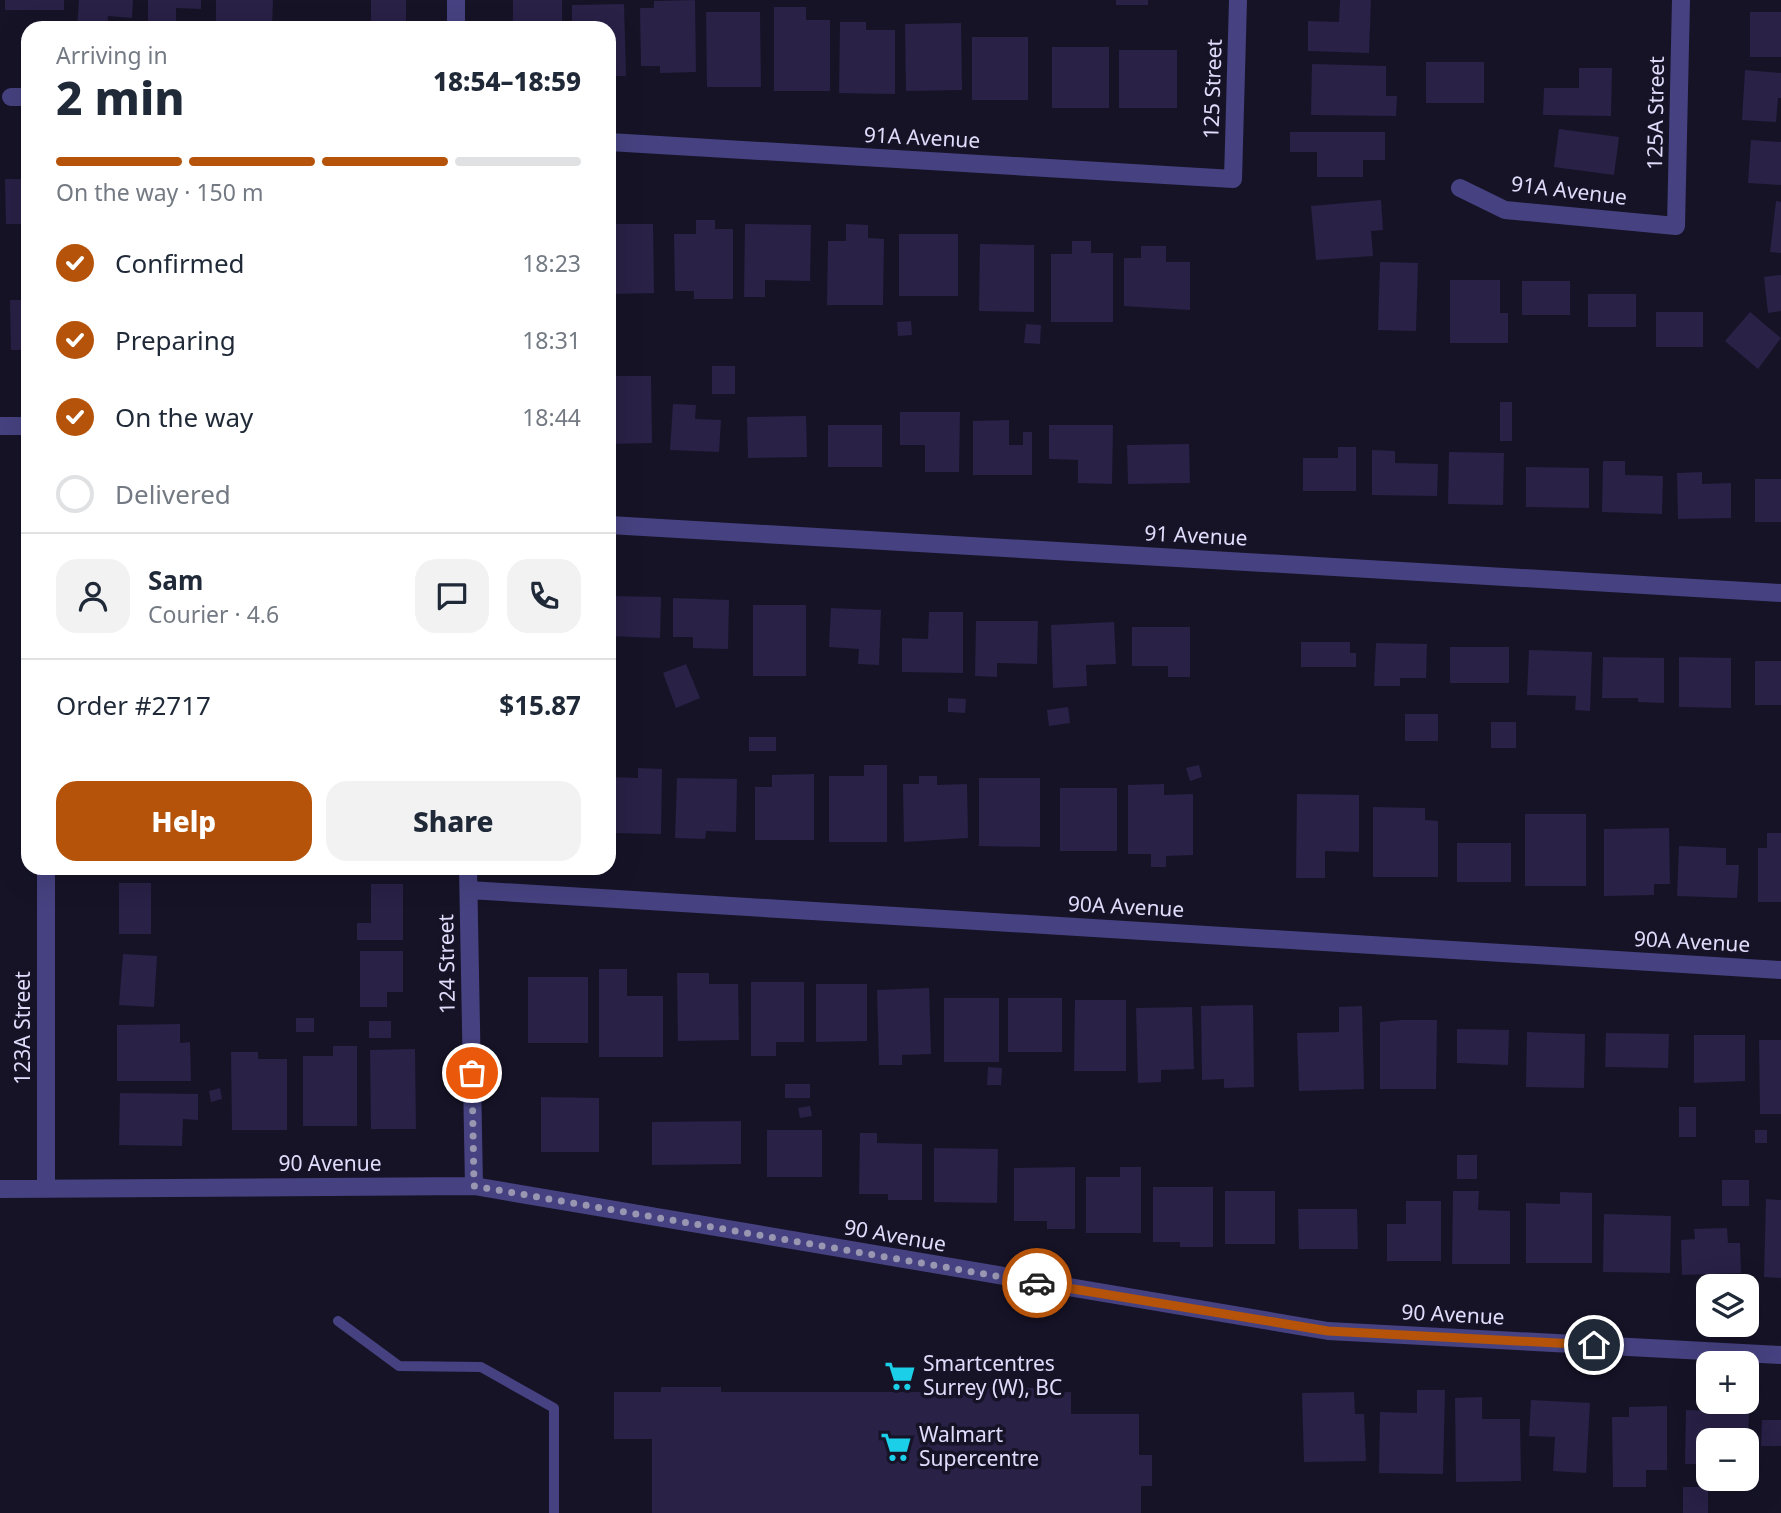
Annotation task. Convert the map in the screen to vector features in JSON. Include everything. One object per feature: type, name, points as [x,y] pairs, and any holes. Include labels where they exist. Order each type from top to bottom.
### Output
[{"type":"street","points":[[456,0],[456,21]]},
{"type":"street","name":"125 Street","points":[[1233,179],[1238,0]]},
{"type":"street","name":"125A Street","points":[[1676,226],[1681,0]]},
{"type":"street","name":"91A Avenue","points":[[616,142],[1233,179]]},
{"type":"street","name":"91A Avenue","points":[[1460,188],[1505,209],[1676,226]]},
{"type":"street","points":[[0,426],[21,426]]},
{"type":"street","name":"91 Avenue","points":[[616,525],[1781,593]]},
{"type":"street","name":"123A Street","points":[[46,875],[46,1189]]},
{"type":"street","name":"124 Street","points":[[468,875],[474,1186]]},
{"type":"street","name":"90A Avenue","points":[[469,890],[1781,970]]},
{"type":"street","name":"90 Avenue","points":[[0,1189],[474,1186],[1328,1331],[1781,1355]]},
{"type":"lane","points":[[338,1321],[399,1366],[481,1367],[554,1408],[554,1513]]},
{"type":"building","points":[[5,0],[64,0],[64,10],[5,10]]},
{"type":"building","points":[[79,0],[133,0],[132,18],[108,16],[108,21],[78,21]]},
{"type":"building","points":[[148,0],[201,0],[201,9],[176,8],[176,21],[148,21]]},
{"type":"building","points":[[216,0],[273,0],[272,21],[216,21]]},
{"type":"building","points":[[371,0],[406,0],[406,21],[371,21]]},
{"type":"building","points":[[513,0],[562,0],[562,21],[513,21]]},
{"type":"building","points":[[695,0],[696,72],[660,73],[660,66],[641,66],[640,8],[654,8],[654,1]]},
{"type":"building","points":[[1116,0],[1148,0],[1148,5],[1116,5]]},
{"type":"building","points":[[1340,0],[1371,0],[1369,53],[1308,51],[1308,21],[1339,22]]},
{"type":"building","points":[[624,4],[626,76],[616,76],[616,21],[572,21],[572,5]]},
{"type":"building","points":[[774,7],[806,7],[806,20],[830,20],[830,91],[774,91]]},
{"type":"building","points":[[706,12],[760,12],[761,87],[707,87]]},
{"type":"building","points":[[1750,12],[1781,12],[1781,57],[1750,57]]},
{"type":"building","points":[[840,22],[866,22],[866,30],[895,30],[895,94],[839,93]]},
{"type":"building","points":[[961,23],[962,90],[906,91],[905,24]]},
{"type":"building","points":[[972,37],[1028,37],[1028,100],[972,100]]},
{"type":"building","points":[[1052,47],[1109,47],[1109,108],[1052,108]]},
{"type":"building","points":[[1119,50],[1177,50],[1177,108],[1119,108]]},
{"type":"building","points":[[1426,62],[1484,62],[1484,103],[1426,103]]},
{"type":"building","points":[[1312,64],[1386,66],[1386,96],[1397,96],[1396,116],[1311,115]]},
{"type":"building","points":[[1579,68],[1612,68],[1611,116],[1543,115],[1544,88],[1579,88]]},
{"type":"building","points":[[1745,70],[1781,73],[1781,98],[1778,98],[1776,122],[1742,120]]},
{"type":"building","points":[[1559,129],[1619,137],[1614,175],[1554,167]]},
{"type":"building","points":[[1290,132],[1385,132],[1385,160],[1363,160],[1363,177],[1317,177],[1317,152],[1290,152]]},
{"type":"building","points":[[1751,140],[1781,142],[1781,185],[1748,183]]},
{"type":"building","points":[[5,179],[21,179],[21,224],[6,224]]},
{"type":"building","points":[[1381,200],[1383,230],[1371,231],[1373,256],[1316,260],[1311,206]]},
{"type":"building","points":[[1776,201],[1781,202],[1781,253],[1770,252]]},
{"type":"building","points":[[696,220],[715,220],[715,229],[733,229],[733,299],[694,299],[694,291],[675,291],[674,234],[696,234]]},
{"type":"building","points":[[616,224],[653,224],[654,293],[616,294]]},
{"type":"building","points":[[745,224],[811,225],[810,281],[765,280],[765,297],[744,297]]},
{"type":"building","points":[[846,224],[868,225],[868,238],[884,239],[883,305],[827,305],[828,241],[846,241]]},
{"type":"building","points":[[899,234],[958,234],[958,296],[899,296]]},
{"type":"building","points":[[1072,241],[1091,241],[1091,253],[1113,253],[1113,322],[1051,322],[1051,254],[1072,254]]},
{"type":"building","points":[[980,244],[1034,245],[1034,312],[979,311]]},
{"type":"building","points":[[1141,246],[1166,246],[1166,262],[1190,262],[1190,310],[1124,306],[1124,258],[1141,258]]},
{"type":"building","points":[[1380,262],[1418,263],[1416,331],[1378,330]]},
{"type":"building","points":[[1781,275],[1781,311],[1768,313],[1764,277]]},
{"type":"building","points":[[1450,280],[1500,280],[1500,313],[1508,313],[1508,343],[1450,343]]},
{"type":"building","points":[[1522,281],[1570,281],[1570,315],[1522,315]]},
{"type":"building","points":[[1588,294],[1636,294],[1636,327],[1588,327]]},
{"type":"building","points":[[10,300],[21,300],[21,350],[11,350]]},
{"type":"building","points":[[1656,312],[1703,312],[1703,347],[1656,347]]},
{"type":"building","points":[[1750,312],[1781,338],[1758,369],[1725,341]]},
{"type":"building","points":[[911,321],[912,335],[898,336],[897,322]]},
{"type":"building","points":[[1026,324],[1041,325],[1040,344],[1024,343]]},
{"type":"building","points":[[712,366],[735,366],[735,394],[712,394]]},
{"type":"building","points":[[616,376],[651,376],[652,443],[616,444]]},
{"type":"building","points":[[1500,402],[1512,402],[1512,441],[1500,441]]},
{"type":"building","points":[[673,404],[696,405],[695,419],[721,420],[719,452],[670,450]]},
{"type":"building","points":[[900,412],[960,412],[959,472],[925,472],[925,445],[900,445]]},
{"type":"building","points":[[806,416],[807,457],[748,458],[747,417]]},
{"type":"building","points":[[1009,420],[1009,445],[1023,445],[1023,432],[1032,432],[1032,475],[973,475],[973,421]]},
{"type":"building","points":[[828,425],[882,425],[882,467],[828,467]]},
{"type":"building","points":[[1049,425],[1113,425],[1112,484],[1078,483],[1078,460],[1049,459]]},
{"type":"building","points":[[1189,444],[1190,483],[1128,484],[1127,445]]},
{"type":"building","points":[[1338,447],[1356,447],[1356,491],[1303,491],[1303,458],[1338,458]]},
{"type":"building","points":[[1372,450],[1395,451],[1395,463],[1438,464],[1437,496],[1372,495]]},
{"type":"building","points":[[1449,452],[1504,453],[1503,505],[1448,504]]},
{"type":"building","points":[[1603,461],[1625,461],[1625,475],[1663,476],[1662,514],[1602,512]]},
{"type":"building","points":[[1526,467],[1589,468],[1589,508],[1526,507]]},
{"type":"building","points":[[1702,472],[1702,484],[1731,483],[1731,518],[1678,519],[1677,473]]},
{"type":"building","points":[[1755,479],[1781,479],[1781,522],[1755,522]]},
{"type":"building","points":[[616,596],[661,597],[660,638],[616,636]]},
{"type":"building","points":[[673,598],[729,600],[728,649],[693,648],[693,637],[673,637]]},
{"type":"building","points":[[753,605],[806,605],[806,676],[753,676]]},
{"type":"building","points":[[831,608],[881,610],[879,665],[858,664],[859,649],[829,647]]},
{"type":"building","points":[[929,612],[963,612],[963,673],[902,672],[902,638],[928,639]]},
{"type":"building","points":[[976,621],[1038,621],[1037,664],[997,663],[997,677],[975,676]]},
{"type":"building","points":[[1114,622],[1116,664],[1086,665],[1087,686],[1053,688],[1051,625]]},
{"type":"building","points":[[1132,627],[1190,627],[1190,677],[1168,677],[1168,666],[1132,666]]},
{"type":"building","points":[[1301,642],[1350,642],[1350,653],[1356,653],[1356,667],[1301,667]]},
{"type":"building","points":[[1376,643],[1427,644],[1426,678],[1400,678],[1400,686],[1374,686]]},
{"type":"building","points":[[1450,647],[1509,647],[1509,683],[1450,683]]},
{"type":"building","points":[[1529,650],[1592,652],[1590,711],[1575,710],[1576,696],[1527,695]]},
{"type":"building","points":[[1603,657],[1664,658],[1664,703],[1638,702],[1638,698],[1602,698]]},
{"type":"building","points":[[1679,657],[1731,658],[1731,708],[1679,707]]},
{"type":"building","points":[[1755,661],[1781,661],[1781,705],[1755,705]]},
{"type":"building","points":[[686,664],[700,698],[676,708],[663,673]]},
{"type":"building","points":[[948,698],[966,699],[965,713],[948,712]]},
{"type":"building","points":[[1068,707],[1070,723],[1049,726],[1047,710]]},
{"type":"building","points":[[1405,714],[1438,714],[1438,741],[1405,741]]},
{"type":"building","points":[[1491,722],[1516,722],[1516,748],[1491,748]]},
{"type":"building","points":[[749,737],[776,737],[776,751],[749,751]]},
{"type":"building","points":[[864,765],[887,765],[887,842],[829,842],[829,776],[864,776]]},
{"type":"building","points":[[1199,765],[1202,777],[1190,781],[1186,768]]},
{"type":"building","points":[[638,768],[662,769],[661,834],[616,833],[616,777],[638,778]]},
{"type":"building","points":[[814,774],[814,840],[755,840],[755,787],[772,787],[772,775]]},
{"type":"building","points":[[919,776],[937,776],[937,785],[967,784],[968,838],[904,842],[903,784],[919,784]]},
{"type":"building","points":[[677,778],[737,779],[736,832],[706,831],[705,839],[675,838]]},
{"type":"building","points":[[979,778],[1040,778],[1040,847],[979,846]]},
{"type":"building","points":[[1164,784],[1164,795],[1193,794],[1193,855],[1166,856],[1166,867],[1151,867],[1151,854],[1128,854],[1128,785]]},
{"type":"building","points":[[1060,788],[1117,788],[1117,851],[1060,851]]},
{"type":"building","points":[[1297,794],[1359,795],[1359,852],[1325,851],[1325,878],[1296,878]]},
{"type":"building","points":[[1373,807],[1425,808],[1425,820],[1438,821],[1438,877],[1373,877]]},
{"type":"building","points":[[1525,814],[1586,814],[1586,886],[1525,886]]},
{"type":"building","points":[[1669,828],[1670,884],[1654,884],[1654,895],[1604,896],[1604,829]]},
{"type":"building","points":[[1767,833],[1781,833],[1781,902],[1758,902],[1758,848],[1767,848]]},
{"type":"building","points":[[1457,843],[1511,843],[1511,882],[1457,882]]},
{"type":"building","points":[[1679,846],[1726,848],[1726,865],[1739,865],[1737,898],[1677,896]]},
{"type":"building","points":[[119,883],[151,883],[151,934],[119,934]]},
{"type":"building","points":[[371,884],[403,884],[403,940],[357,940],[357,923],[371,923]]},
{"type":"building","points":[[360,951],[403,951],[403,992],[387,992],[387,1007],[360,1007]]},
{"type":"building","points":[[123,954],[157,956],[154,1007],[119,1005]]},
{"type":"building","points":[[599,969],[627,969],[627,996],[663,996],[663,1057],[599,1057]]},
{"type":"building","points":[[677,973],[709,973],[709,984],[738,984],[739,1040],[678,1041]]},
{"type":"building","points":[[528,977],[588,977],[588,1043],[528,1043]]},
{"type":"building","points":[[751,982],[804,982],[804,1042],[776,1042],[776,1056],[751,1056]]},
{"type":"building","points":[[816,984],[867,984],[867,1041],[816,1042]]},
{"type":"building","points":[[929,988],[931,1054],[902,1055],[902,1065],[879,1065],[877,990]]},
{"type":"building","points":[[944,998],[999,998],[999,1062],[944,1062]]},
{"type":"building","points":[[1008,998],[1062,998],[1062,1052],[1008,1052]]},
{"type":"building","points":[[1075,1000],[1126,1000],[1126,1071],[1074,1071]]},
{"type":"building","points":[[1253,1005],[1254,1087],[1224,1088],[1224,1079],[1202,1080],[1201,1006]]},
{"type":"building","points":[[1362,1006],[1364,1089],[1299,1091],[1297,1033],[1339,1032],[1339,1007]]},
{"type":"building","points":[[1192,1007],[1194,1069],[1161,1070],[1161,1082],[1138,1083],[1136,1008]]},
{"type":"building","points":[[296,1018],[314,1018],[314,1032],[296,1032]]},
{"type":"building","points":[[1437,1020],[1436,1089],[1380,1089],[1380,1022]]},
{"type":"building","points":[[369,1021],[391,1021],[391,1038],[369,1038]]},
{"type":"building","points":[[180,1024],[180,1043],[190,1042],[191,1081],[117,1081],[117,1025]]},
{"type":"building","points":[[1457,1029],[1509,1030],[1508,1065],[1457,1063]]},
{"type":"building","points":[[1527,1032],[1585,1034],[1584,1088],[1526,1087]]},
{"type":"building","points":[[1606,1033],[1669,1034],[1668,1068],[1605,1067]]},
{"type":"building","points":[[1694,1035],[1745,1035],[1745,1081],[1694,1083]]},
{"type":"building","points":[[1759,1040],[1781,1040],[1781,1114],[1760,1114]]},
{"type":"building","points":[[333,1046],[357,1046],[357,1126],[303,1126],[303,1056],[333,1056]]},
{"type":"building","points":[[415,1049],[416,1129],[371,1129],[370,1050]]},
{"type":"building","points":[[231,1052],[258,1052],[258,1059],[287,1059],[287,1130],[232,1130]]},
{"type":"building","points":[[988,1067],[1002,1068],[1001,1085],[987,1085]]},
{"type":"building","points":[[785,1084],[810,1084],[810,1098],[785,1098]]},
{"type":"building","points":[[220,1088],[222,1099],[211,1102],[209,1091]]},
{"type":"building","points":[[120,1093],[198,1094],[198,1120],[183,1119],[182,1146],[119,1145]]},
{"type":"building","points":[[541,1097],[599,1098],[599,1152],[541,1152]]},
{"type":"building","points":[[810,1106],[812,1116],[800,1118],[798,1108]]},
{"type":"building","points":[[1679,1107],[1696,1107],[1696,1137],[1679,1137]]},
{"type":"building","points":[[741,1121],[741,1164],[652,1165],[652,1122]]},
{"type":"building","points":[[767,1130],[822,1130],[822,1177],[767,1177]]},
{"type":"building","points":[[1755,1130],[1767,1130],[1767,1143],[1755,1143]]},
{"type":"building","points":[[860,1133],[877,1133],[877,1143],[922,1144],[922,1200],[888,1200],[888,1194],[859,1194]]},
{"type":"building","points":[[934,1148],[998,1149],[997,1203],[934,1202]]},
{"type":"building","points":[[1457,1155],[1477,1155],[1477,1179],[1457,1179]]},
{"type":"building","points":[[1075,1167],[1075,1229],[1047,1229],[1047,1221],[1014,1221],[1014,1168]]},
{"type":"building","points":[[1120,1167],[1141,1167],[1141,1233],[1086,1233],[1086,1177],[1120,1177]]},
{"type":"building","points":[[1722,1180],[1749,1180],[1749,1206],[1722,1206]]},
{"type":"building","points":[[1153,1187],[1213,1187],[1213,1247],[1180,1247],[1180,1242],[1153,1242]]},
{"type":"building","points":[[1225,1191],[1275,1191],[1275,1244],[1225,1244]]},
{"type":"building","points":[[1453,1191],[1479,1191],[1478,1210],[1510,1211],[1510,1264],[1452,1264]]},
{"type":"building","points":[[1560,1192],[1592,1193],[1592,1263],[1526,1263],[1526,1203],[1560,1204]]},
{"type":"building","points":[[1766,1199],[1781,1200],[1781,1278],[1764,1277]]},
{"type":"building","points":[[1406,1201],[1441,1201],[1441,1261],[1387,1261],[1387,1224],[1406,1224]]},
{"type":"building","points":[[1298,1209],[1357,1209],[1358,1249],[1299,1249]]},
{"type":"building","points":[[1604,1214],[1671,1216],[1670,1273],[1603,1272]]},
{"type":"building","points":[[1727,1228],[1728,1243],[1740,1243],[1741,1273],[1682,1275],[1681,1240],[1695,1239],[1694,1229]]},
{"type":"building","name":"Walmart Supercentre","points":[[661,1387],[721,1387],[721,1392],[987,1392],[987,1388],[1050,1388],[1050,1393],[1071,1392],[1071,1414],[1139,1414],[1139,1455],[1152,1455],[1152,1486],[1141,1486],[1141,1513],[652,1513],[652,1439],[614,1439],[614,1392],[661,1392]]},
{"type":"building","points":[[1417,1390],[1445,1390],[1443,1474],[1379,1473],[1380,1412],[1417,1413]]},
{"type":"building","points":[[1354,1392],[1355,1414],[1364,1414],[1366,1461],[1304,1462],[1302,1393]]},
{"type":"building","points":[[1482,1397],[1482,1419],[1520,1419],[1521,1481],[1456,1482],[1455,1398]]},
{"type":"building","points":[[1531,1400],[1590,1403],[1586,1473],[1553,1471],[1555,1437],[1529,1436]]},
{"type":"building","points":[[1667,1406],[1667,1470],[1646,1470],[1646,1487],[1613,1487],[1612,1417],[1629,1417],[1629,1407]]},
{"type":"building","points":[[1686,1410],[1696,1410],[1696,1414],[1749,1414],[1748,1428],[1696,1428],[1696,1464],[1685,1464]]},
{"type":"building","points":[[1762,1420],[1781,1420],[1781,1446],[1761,1446]]},
{"type":"building","points":[[1683,1487],[1708,1491],[1708,1513],[1683,1513]]},
{"type":"way so far","points":[[472,1073],[474,1186],[1037,1283]]},
{"type":"place","name":"Smartcentres Surrey (W), BC","points":[[900,1376]]},
{"type":"place","name":"Walmart Supercentre","points":[[896,1447]]},
{"type":"route","points":[[1037,1283],[1328,1331],[1594,1345]]}]
